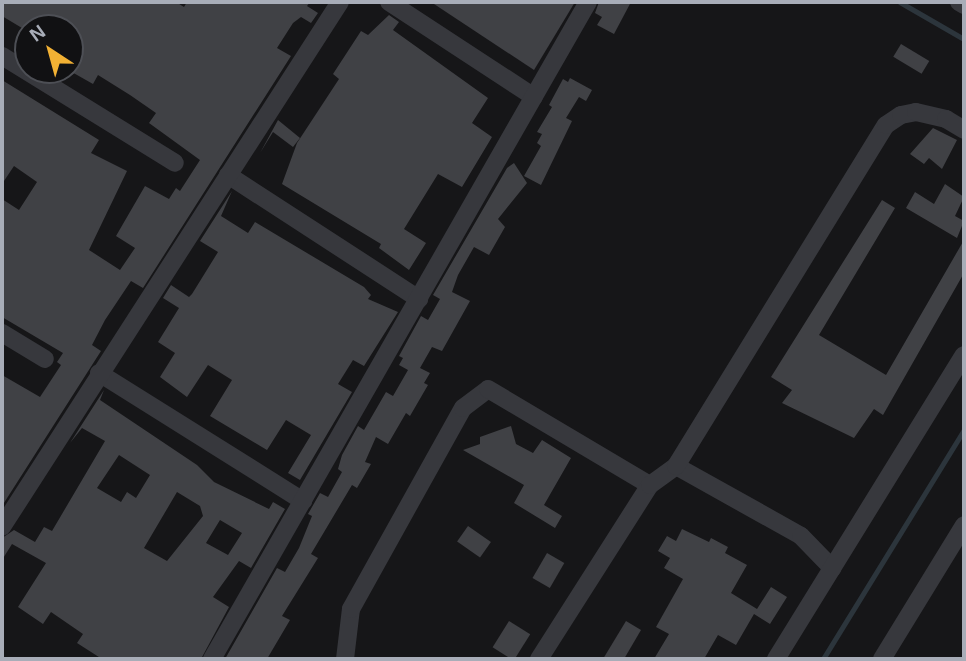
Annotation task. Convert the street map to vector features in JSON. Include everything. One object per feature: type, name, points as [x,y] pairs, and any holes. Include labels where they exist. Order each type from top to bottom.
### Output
[{"type":"street","points":[[2,527],[340,2]]},
{"type":"street","points":[[389,2],[534,97]]},
{"type":"street","points":[[212,659],[589,2]]},
{"type":"street","points":[[959,2],[964,5]]},
{"type":"street","points":[[2,56],[175,163]]},
{"type":"street","points":[[539,659],[650,485],[676,466],[886,125],[901,114],[916,111],[946,119],[964,130]]},
{"type":"street","points":[[228,175],[419,299]]},
{"type":"street","points":[[2,333],[45,359]]},
{"type":"street","points":[[776,659],[964,355]]},
{"type":"street","points":[[99,373],[303,501]]},
{"type":"street","points":[[345,659],[351,609],[463,408],[488,389],[650,485]]},
{"type":"street","points":[[676,466],[801,536],[832,568]]},
{"type":"street","points":[[882,659],[964,525]]},
{"type":"building","points":[[2,2],[176,2],[184,7],[187,2],[310,2],[307,6],[318,13],[311,23],[301,17],[293,23],[277,48],[291,56],[143,288],[131,281],[105,320],[92,345],[101,351],[2,506],[2,375],[40,397],[61,365],[57,362],[63,353],[2,317],[2,199],[19,210],[37,182],[14,166],[2,184],[2,80],[99,140],[91,153],[127,171],[89,250],[120,270],[135,248],[116,236],[145,186],[169,199],[176,188],[180,191],[200,160],[149,123],[156,113],[98,75],[93,84],[84,79],[84,14],[14,14],[14,23],[2,16]]},
{"type":"building","points":[[431,2],[575,2],[534,70]]},
{"type":"building","points":[[599,2],[631,2],[614,34],[597,25],[602,17],[595,13]]},
{"type":"building","points":[[389,15],[399,22],[393,30],[488,98],[472,123],[492,137],[462,187],[438,174],[404,229],[426,243],[409,270],[379,248],[381,244],[282,184],[297,143],[339,79],[333,74],[361,31],[368,35]]},
{"type":"building","points":[[901,44],[929,61],[922,74],[893,57]]},
{"type":"building","points":[[570,78],[592,90],[586,101],[579,97],[566,118],[572,121],[541,185],[524,176],[541,146],[537,143],[542,134],[537,132],[552,107],[549,105],[563,79],[568,82]]},
{"type":"building","points":[[278,120],[300,138],[293,147],[273,132],[260,153]]},
{"type":"building","points":[[933,128],[957,140],[942,169],[929,158],[924,164],[910,154]]},
{"type":"building","points":[[514,163],[527,183],[498,219],[505,227],[489,255],[474,247],[458,275],[452,292],[470,301],[442,351],[432,347],[420,368],[430,373],[424,383],[428,385],[410,416],[406,413],[388,444],[376,437],[365,462],[371,464],[357,488],[352,485],[311,554],[318,558],[282,616],[290,620],[267,659],[225,659],[277,568],[285,572],[299,548],[312,516],[308,514],[320,493],[328,497],[342,472],[338,469],[342,455],[358,426],[364,430],[386,392],[393,396],[408,370],[399,365],[403,358],[399,356],[421,316],[428,320],[440,299],[433,295],[507,168]]},
{"type":"building","points":[[945,184],[964,197],[955,216],[964,221],[957,238],[906,208],[915,192],[934,204]]},
{"type":"building","points":[[232,191],[221,216],[248,233],[255,222],[364,287],[371,295],[368,299],[398,312],[364,366],[353,360],[338,384],[352,392],[300,480],[288,473],[311,435],[286,420],[267,450],[210,416],[232,380],[208,365],[187,397],[160,377],[175,353],[158,342],[179,308],[163,298],[171,285],[189,297],[192,294],[218,252],[200,241]]},
{"type":"building","points":[[882,200],[895,208],[819,335],[886,375],[964,240],[964,273],[883,415],[874,409],[854,438],[782,403],[792,390],[771,377]]},
{"type":"building","points":[[104,390],[100,400],[197,465],[214,482],[269,509],[273,502],[285,509],[251,568],[239,561],[213,597],[229,607],[201,659],[102,659],[77,643],[83,634],[51,612],[43,624],[18,607],[46,563],[12,544],[2,560],[2,538],[14,530],[35,542],[44,527],[52,531],[105,441],[82,428],[70,443]],"holes":[[[119,455],[150,475],[136,498],[127,492],[121,502],[97,488]],[[177,492],[200,506],[203,516],[167,561],[144,548]],[[220,520],[242,533],[228,555],[206,543]]]},
{"type":"building","points":[[511,426],[516,444],[533,453],[542,440],[571,458],[544,505],[562,516],[555,528],[514,503],[524,485],[463,450],[480,444],[480,437]]},
{"type":"building","points":[[468,526],[491,542],[480,558],[457,542]]},
{"type":"building","points":[[682,529],[709,542],[711,538],[728,547],[725,553],[747,565],[731,593],[757,609],[771,587],[787,597],[770,624],[754,614],[736,645],[718,635],[704,659],[654,659],[669,634],[656,627],[683,579],[664,568],[670,558],[658,551],[667,536],[676,541]]},
{"type":"building","points":[[547,553],[564,563],[550,588],[532,578]]},
{"type":"building","points":[[509,621],[530,634],[515,659],[493,647]]},
{"type":"building","points":[[626,621],[641,630],[624,659],[603,659]]},
{"type":"waterway","points":[[900,2],[964,39]]},
{"type":"waterway","points":[[823,659],[964,430]]}]
